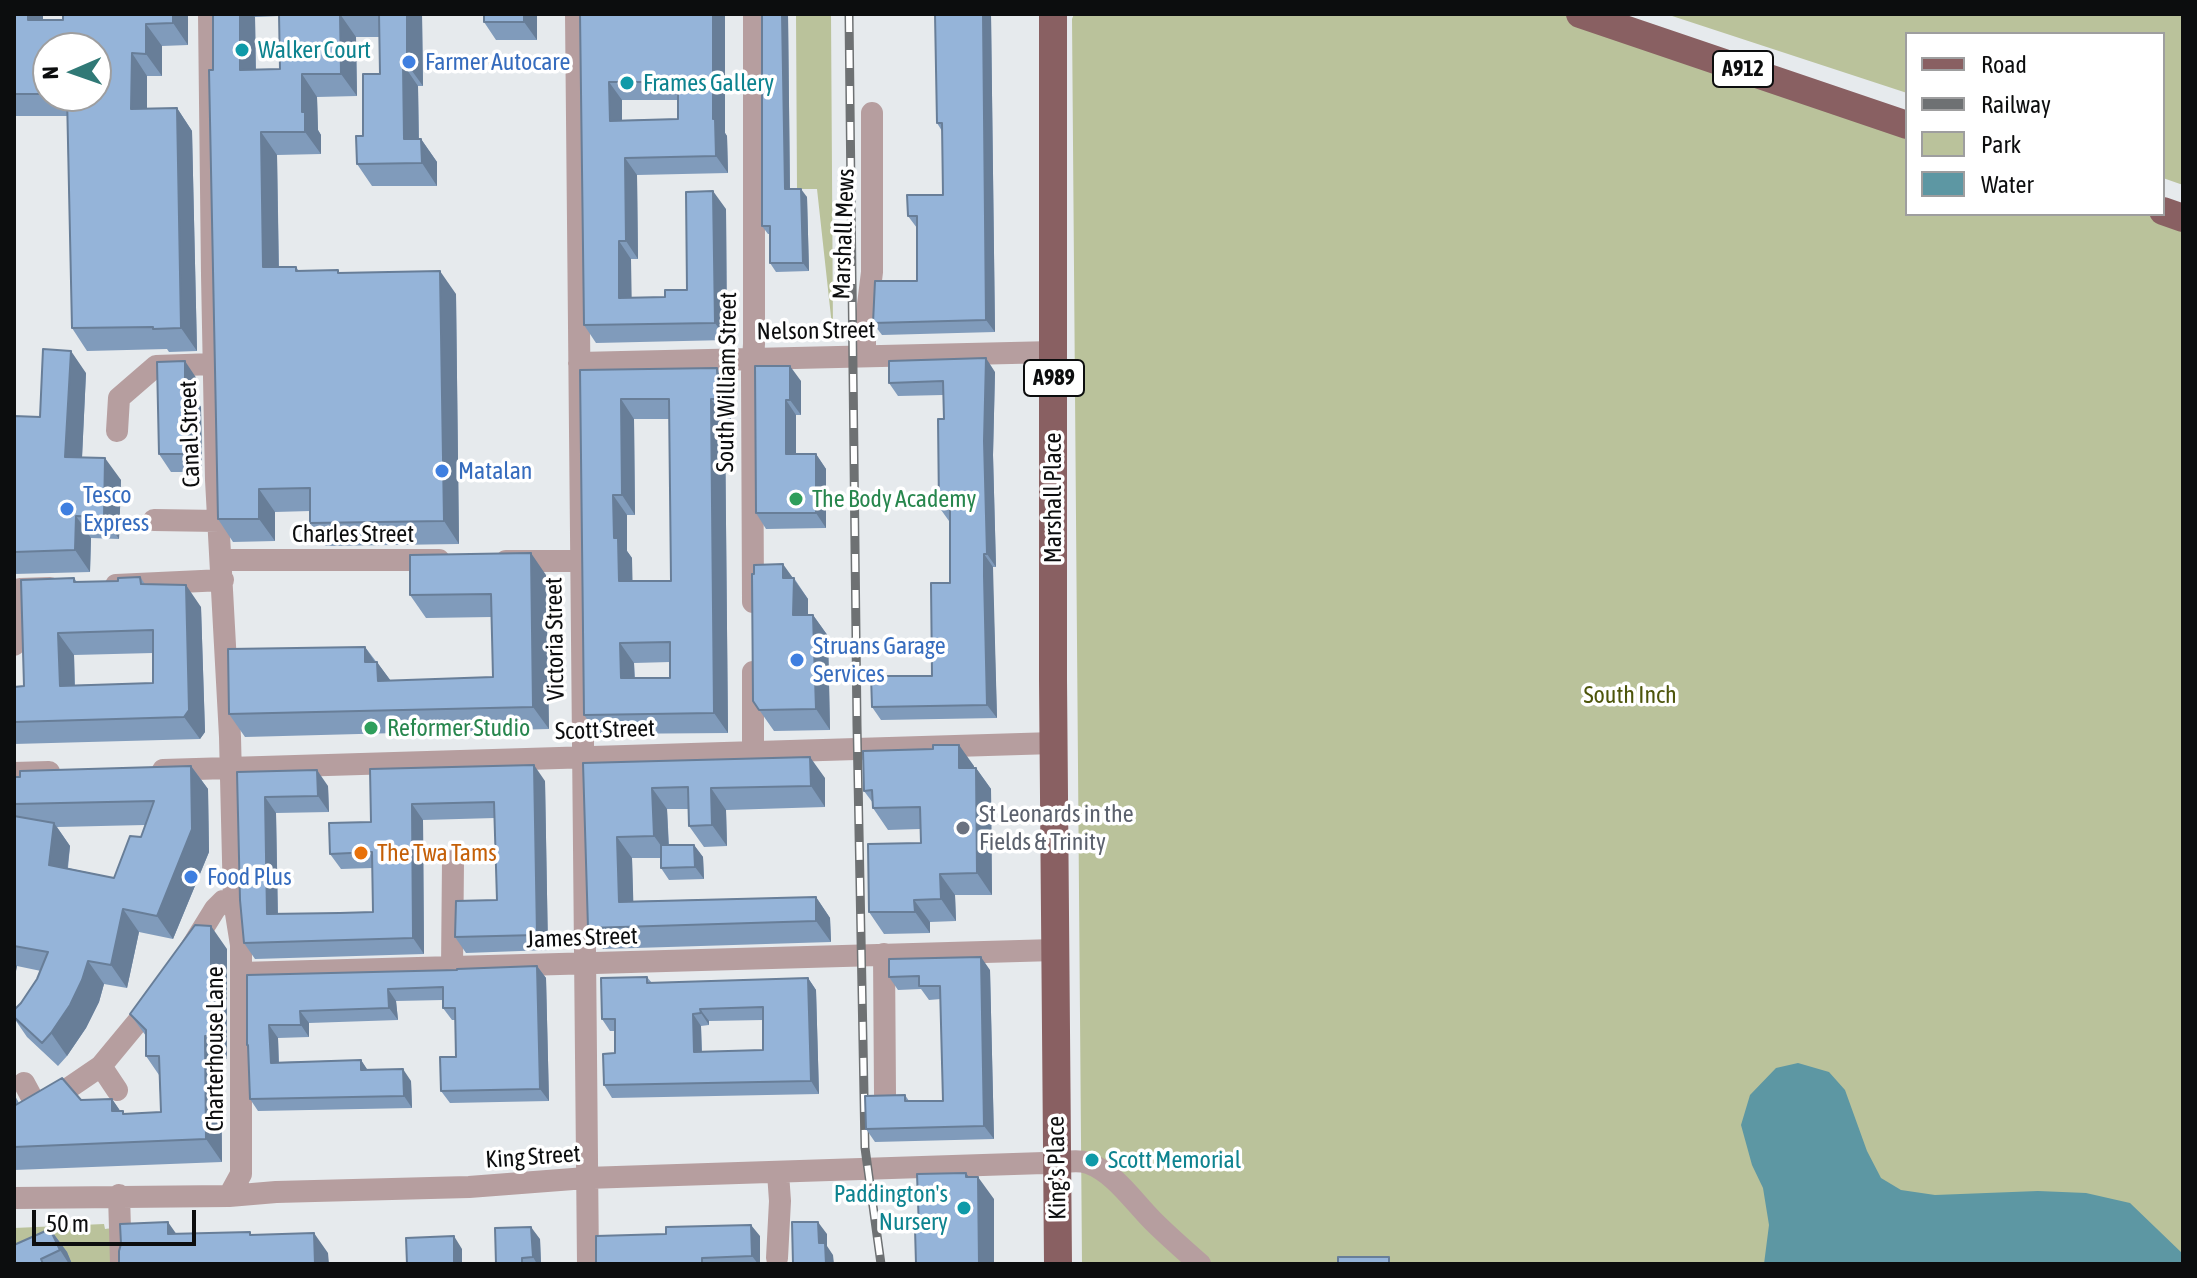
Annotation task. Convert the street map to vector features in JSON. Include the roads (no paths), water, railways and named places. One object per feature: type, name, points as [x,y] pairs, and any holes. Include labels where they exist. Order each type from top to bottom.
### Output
[{"type":"main road","name":"Marshall Place","points":[[1053,14],[1054,743]]},
{"type":"main road","name":"A912","points":[[1580,14],[1905,124]]},
{"type":"main road","name":"A989","points":[[1054,743],[1055,950]]},
{"type":"main road","name":"King's Place","points":[[1055,950],[1058,1264]]},
{"type":"street","name":"Canal Street","points":[[209,14],[202,146],[203,272],[214,364],[234,901]]},
{"type":"street","name":"Victoria Street","points":[[576,14],[588,1264]]},
{"type":"street","name":"South William Street","points":[[753,625],[754,14]]},
{"type":"street","name":"Marshall Mews","points":[[865,356],[872,272],[872,113]]},
{"type":"street","name":"Nelson Street","points":[[579,363],[1054,352]]},
{"type":"street","points":[[117,431],[119,398],[156,366],[214,364]]},
{"type":"street","points":[[154,520],[219,521]]},
{"type":"street","name":"Charles Street","points":[[98,586],[222,570],[472,561],[580,561]]},
{"type":"street","points":[[14,645],[20,589],[66,587]]},
{"type":"street","points":[[753,656],[753,751]]},
{"type":"street","name":"Scott Street","points":[[137,771],[1054,743]]},
{"type":"street","points":[[14,773],[76,772]]},
{"type":"street","points":[[452,968],[453,861]]},
{"type":"street","points":[[180,965],[215,909],[223,901],[234,901]]},
{"type":"street","name":"Charterhouse Lane","points":[[229,1196],[241,1174],[241,973],[240,936],[234,901]]},
{"type":"street","name":"James Street","points":[[241,973],[1055,950]]},
{"type":"street","points":[[884,954],[885,1094]]},
{"type":"street","points":[[14,1122],[101,1066],[166,988]]},
{"type":"street","points":[[101,1066],[117,1090]]},
{"type":"street","points":[[24,1083],[38,1109]]},
{"type":"street","name":"King Street","points":[[14,1198],[229,1196],[469,1187],[586,1178],[1086,1162],[1111,1175],[1155,1224],[1200,1264]]},
{"type":"street","points":[[777,1258],[778,1173]]},
{"type":"street","points":[[119,1195],[121,1264]]},
{"type":"water","points":[[1798,1063],[1829,1072],[1845,1090],[1867,1151],[1881,1178],[1901,1190],[1935,1195],[2038,1191],[2086,1193],[2130,1203],[2183,1254],[2183,1264],[1764,1264],[1769,1225],[1763,1188],[1752,1165],[1741,1125],[1750,1095],[1776,1068]]},
{"type":"railway","points":[[849,14],[865,1148],[881,1264]]},
{"type":"place","name":"Walker Court","points":[[242,50]]},
{"type":"place","name":"Farmer Autocare","points":[[409,62]]},
{"type":"place","name":"Frames Gallery","points":[[627,83]]},
{"type":"place","name":"Matalan","points":[[442,471]]},
{"type":"place","name":"The Body Academy","points":[[796,499]]},
{"type":"place","name":"Tesco Express","points":[[67,509]]},
{"type":"place","name":"Struans Garage Services","points":[[797,660]]},
{"type":"place","name":"Reformer Studio","points":[[371,728]]},
{"type":"place","name":"St Leonards in the Fields & Trinity","points":[[963,828]]},
{"type":"place","name":"The Twa Tams","points":[[361,853]]},
{"type":"place","name":"Food Plus","points":[[191,877]]},
{"type":"place","name":"Scott Memorial","points":[[1092,1160]]},
{"type":"place","name":"Paddington's Nursery","points":[[964,1208]]},
{"type":"park label","name":"South Inch","points":[[1630,695]]}]
